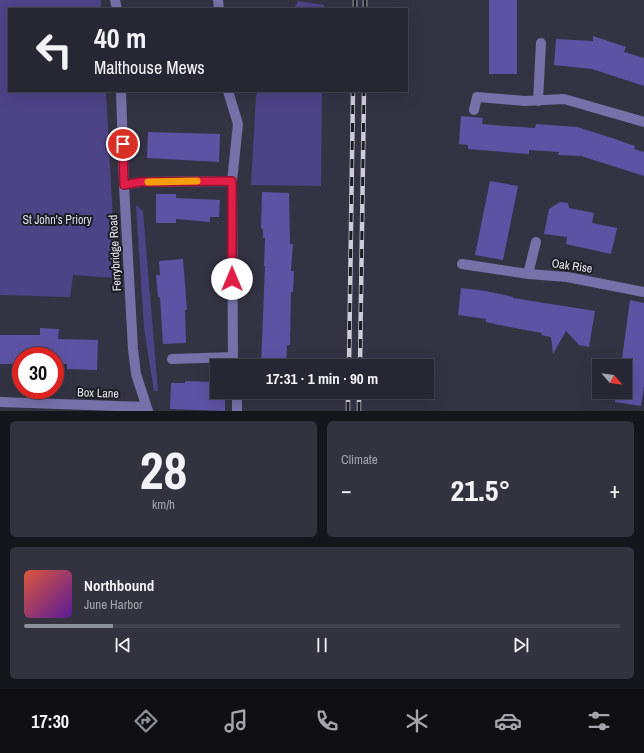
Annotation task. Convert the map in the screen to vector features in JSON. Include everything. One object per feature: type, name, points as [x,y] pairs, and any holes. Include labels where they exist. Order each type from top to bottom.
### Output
[{"type":"street","points":[[538,101],[540,43]]},
{"type":"street","name":"Ferrybridge Road","points":[[121,92],[124,185],[133,349],[136,374],[147,409]]},
{"type":"street","points":[[228,92],[238,124],[232,181],[233,359]]},
{"type":"street","points":[[474,110],[476,97],[525,101],[564,99],[644,122]]},
{"type":"street","points":[[124,185],[140,182],[232,181]]},
{"type":"street","points":[[528,274],[536,242]]},
{"type":"street","name":"Oak Rise","points":[[462,264],[528,274],[567,276],[644,292]]},
{"type":"street","points":[[172,359],[210,361]]},
{"type":"street","points":[[238,399],[238,411]]},
{"type":"street","name":"Box Lane","points":[[0,402],[147,409]]},
{"type":"green space","name":"St John's Priory","points":[[0,0],[101,0],[101,8],[8,8],[8,92],[106,92],[116,278],[73,275],[70,297],[0,295]]},
{"type":"green space","points":[[298,1],[324,5],[324,8],[294,8]]},
{"type":"green space","points":[[258,92],[322,92],[321,186],[251,185],[256,96]]},
{"type":"green space","points":[[136,205],[143,211],[158,391],[154,391],[144,328]]},
{"type":"building","points":[[489,0],[517,0],[517,74],[489,74]]},
{"type":"building","points":[[593,36],[626,47],[624,52],[644,58],[644,86],[592,69],[554,65],[556,39],[593,41]]},
{"type":"building","points":[[461,116],[483,118],[482,124],[535,128],[536,124],[577,127],[612,138],[635,146],[634,149],[644,152],[644,176],[581,156],[558,155],[559,152],[529,150],[529,154],[468,149],[468,145],[459,144]]},
{"type":"building","points":[[148,132],[220,134],[219,162],[147,158]]},
{"type":"building","points":[[490,181],[518,186],[503,260],[475,255]]},
{"type":"building","points":[[262,192],[289,193],[290,244],[293,244],[291,271],[294,271],[293,292],[291,292],[290,345],[287,345],[286,359],[261,359],[265,238],[263,238],[263,229],[261,228]]},
{"type":"building","points":[[156,194],[176,194],[176,198],[220,200],[219,217],[210,217],[210,222],[176,219],[176,223],[156,223]]},
{"type":"building","points":[[560,202],[568,203],[569,208],[594,213],[592,223],[617,228],[611,254],[566,244],[567,237],[544,234],[549,209]]},
{"type":"building","points":[[183,259],[187,310],[185,310],[186,343],[163,344],[160,297],[158,297],[156,275],[160,275],[159,261]]},
{"type":"building","points":[[461,288],[486,291],[513,298],[595,311],[589,347],[579,345],[566,331],[553,354],[551,337],[541,335],[542,333],[486,322],[486,319],[458,315]]},
{"type":"building","points":[[630,300],[644,303],[644,386],[641,406],[615,402],[616,399],[632,399],[632,359],[622,359]]},
{"type":"building","points":[[40,328],[59,329],[58,339],[98,340],[97,370],[67,369],[67,364],[64,364],[64,347],[12,347],[12,364],[0,364],[0,335],[40,335]]},
{"type":"building","points":[[185,381],[210,382],[210,399],[225,399],[225,411],[170,409],[171,383],[185,383]]},
{"type":"railway","points":[[355,0],[355,8]]},
{"type":"railway","points":[[365,0],[365,8]]},
{"type":"railway","points":[[349,359],[353,92]]},
{"type":"railway","points":[[360,359],[364,92]]},
{"type":"railway","points":[[348,399],[348,411]]},
{"type":"railway","points":[[359,399],[359,411]]},
{"type":"slow traffic","points":[[148,182],[197,181]]},
{"type":"route","points":[[123,144],[124,185],[140,182],[232,181],[232,279]]}]
